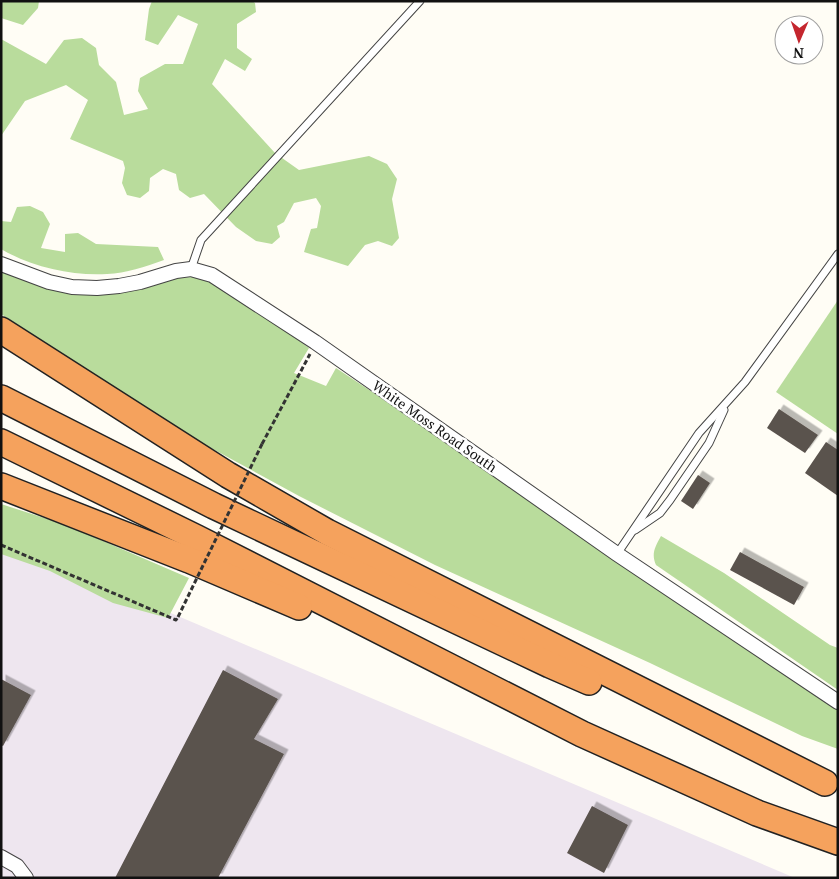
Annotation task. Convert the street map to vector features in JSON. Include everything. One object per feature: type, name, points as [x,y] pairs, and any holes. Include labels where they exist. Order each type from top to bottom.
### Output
[{"type":"highway","points":[[1,330],[228,475],[327,532],[831,785]]},
{"type":"highway","points":[[1,398],[214,506],[550,665],[831,785]]},
{"type":"highway","points":[[1,442],[197,538],[582,734],[757,813],[838,842]]},
{"type":"highway","points":[[1,486],[189,560],[499,692]]},
{"type":"street","name":"White Moss Road South","points":[[1,264],[49,282],[72,287],[97,288],[133,283],[176,271],[191,269],[212,275],[315,342],[618,554],[838,702]]},
{"type":"street","points":[[1,857],[17,866],[26,878]]},
{"type":"lane","points":[[191,269],[201,240],[420,1]]},
{"type":"lane","points":[[618,554],[699,433],[745,382],[838,254]]},
{"type":"lane","points":[[632,532],[660,513],[670,500],[709,443],[727,403]]},
{"type":"path","points":[[1,545],[176,620],[262,444],[315,342]]},
{"type":"shaded area","points":[[1,546],[112,588],[795,878],[1,878]]},
{"type":"green space","points":[[1,1],[39,1],[38,8],[23,25],[1,18]]},
{"type":"green space","points":[[152,1],[252,1],[255,3],[256,12],[237,24],[237,48],[252,59],[245,71],[225,59],[212,84],[275,153],[299,170],[369,156],[387,164],[397,179],[392,199],[399,238],[392,246],[378,241],[365,245],[348,266],[304,252],[311,229],[317,228],[321,206],[316,198],[294,203],[284,222],[277,226],[280,237],[272,244],[256,241],[236,227],[204,194],[190,198],[179,190],[176,174],[163,169],[150,178],[149,191],[140,198],[127,195],[122,183],[125,168],[123,161],[70,139],[88,100],[66,85],[25,101],[1,136],[1,39],[46,64],[64,40],[82,38],[96,48],[99,65],[116,82],[124,115],[148,109],[138,91],[140,78],[165,64],[183,64],[198,24],[178,15],[158,45],[145,40],[149,9]]},
{"type":"green space","points":[[30,206],[43,212],[50,224],[41,248],[65,252],[65,234],[78,233],[96,244],[158,247],[164,260],[128,271],[93,274],[66,272],[26,261],[1,249],[1,221],[11,222],[17,207]]},
{"type":"green space","points":[[1,268],[44,284],[195,277],[225,285],[309,348],[294,373],[326,386],[336,368],[838,700],[838,749],[802,736],[650,663],[435,565],[299,496],[200,442],[1,314]]},
{"type":"green space","points":[[838,300],[838,434],[776,392]]},
{"type":"green space","points":[[1,504],[66,525],[189,578],[168,618],[113,603],[50,571],[1,554]]},
{"type":"green space","points":[[661,536],[724,573],[830,645],[838,648],[838,690],[656,565],[654,550]]},
{"type":"building","points":[[779,409],[818,435],[805,453],[767,428]]},
{"type":"building","points":[[826,442],[838,450],[838,496],[805,473]]},
{"type":"building","points":[[698,475],[710,483],[693,509],[681,501]]},
{"type":"building","points":[[740,552],[804,587],[794,605],[730,570]]},
{"type":"building","points":[[223,670],[278,699],[254,739],[284,754],[218,878],[115,878]]},
{"type":"building","points":[[1,679],[31,695],[3,746],[1,745]]},
{"type":"building","points":[[592,806],[628,825],[604,873],[567,853]]}]
